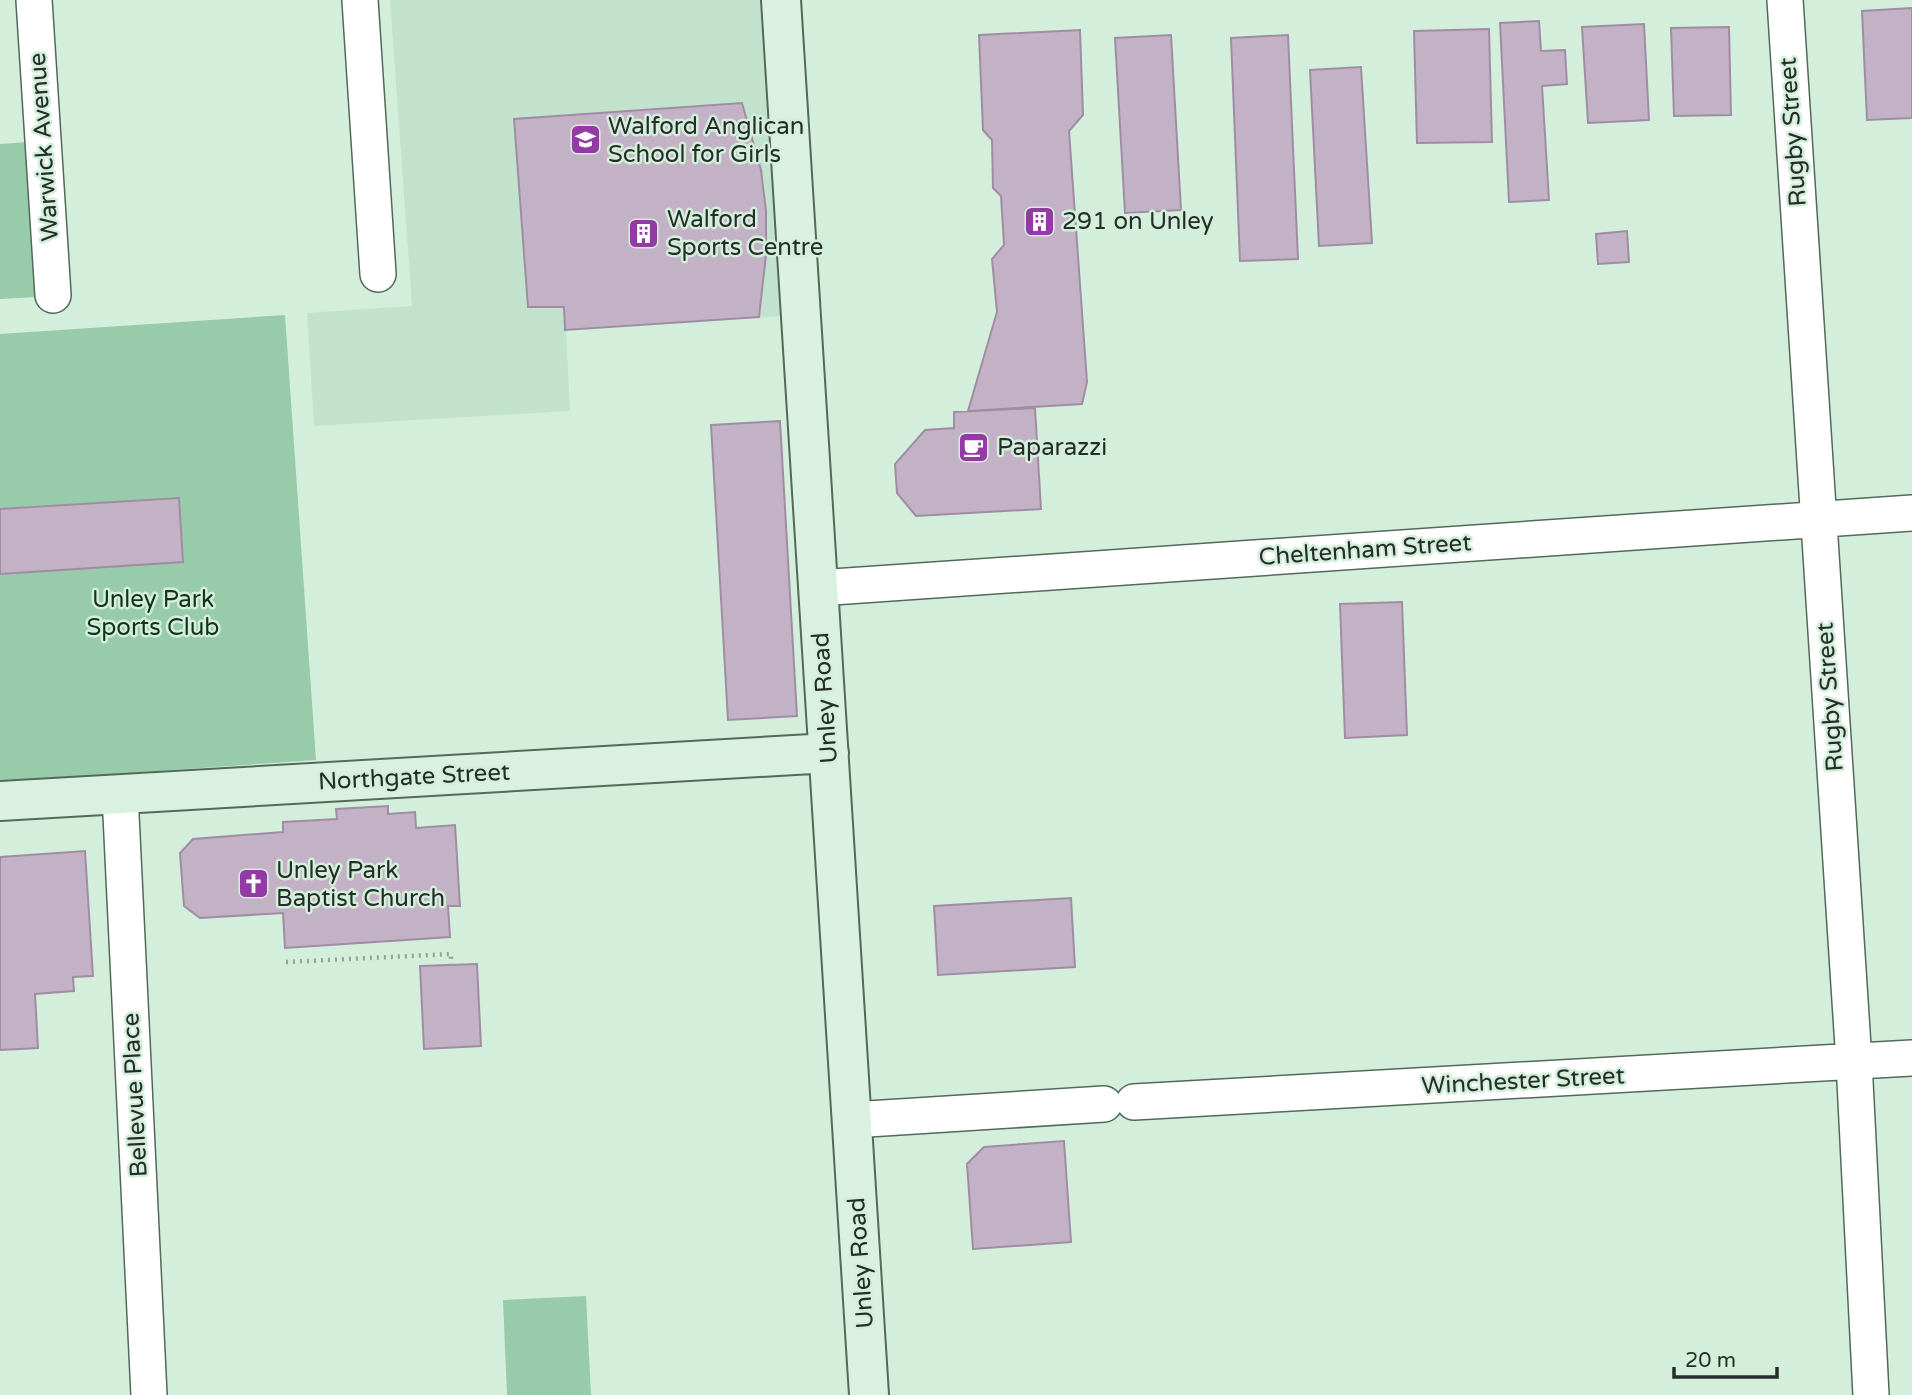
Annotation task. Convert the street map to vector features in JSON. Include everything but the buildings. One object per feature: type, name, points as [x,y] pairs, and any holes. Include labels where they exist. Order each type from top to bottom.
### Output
[{"type":"main road","name":"Unley Road","points":[[781,0],[869,1395]]},
{"type":"main road","name":"Northgate Street","points":[[0,801],[829,753]]},
{"type":"street","name":"Warwick Avenue","points":[[34,0],[53,295]]},
{"type":"street","points":[[360,0],[378,274]]},
{"type":"street","name":"Rugby Street","points":[[1785,0],[1854,1062],[1871,1395]]},
{"type":"street","name":"Cheltenham Street","points":[[818,588],[1912,513]]},
{"type":"street","name":"Bellevue Place","points":[[120,794],[149,1395]]},
{"type":"street","name":"Winchester Street","points":[[852,1121],[1119,1103],[1912,1058]]},
{"type":"path","points":[[286,962],[450,954],[452,965]]},
{"type":"shaded area","name":"Walford Anglican School for Girls","points":[[390,0],[760,0],[782,316],[566,330],[570,411],[314,426],[307,313],[412,306]]},
{"type":"green space","points":[[29,142],[38,297],[0,299],[0,144]]},
{"type":"green space","name":"Unley Park Sports Club","points":[[285,315],[316,760],[0,782],[0,334]]},
{"type":"green space","points":[[586,1296],[591,1395],[507,1395],[503,1300]]},
{"type":"place","name":"Walford Anglican School for Girls","points":[[585,140]]},
{"type":"place","name":"291 on Unley","points":[[1039,221]]},
{"type":"place","name":"Walford Sports Centre","points":[[644,233]]},
{"type":"place","name":"Paparazzi","points":[[974,447]]},
{"type":"place","name":"Unley Park Baptist Church","points":[[253,884]]}]
